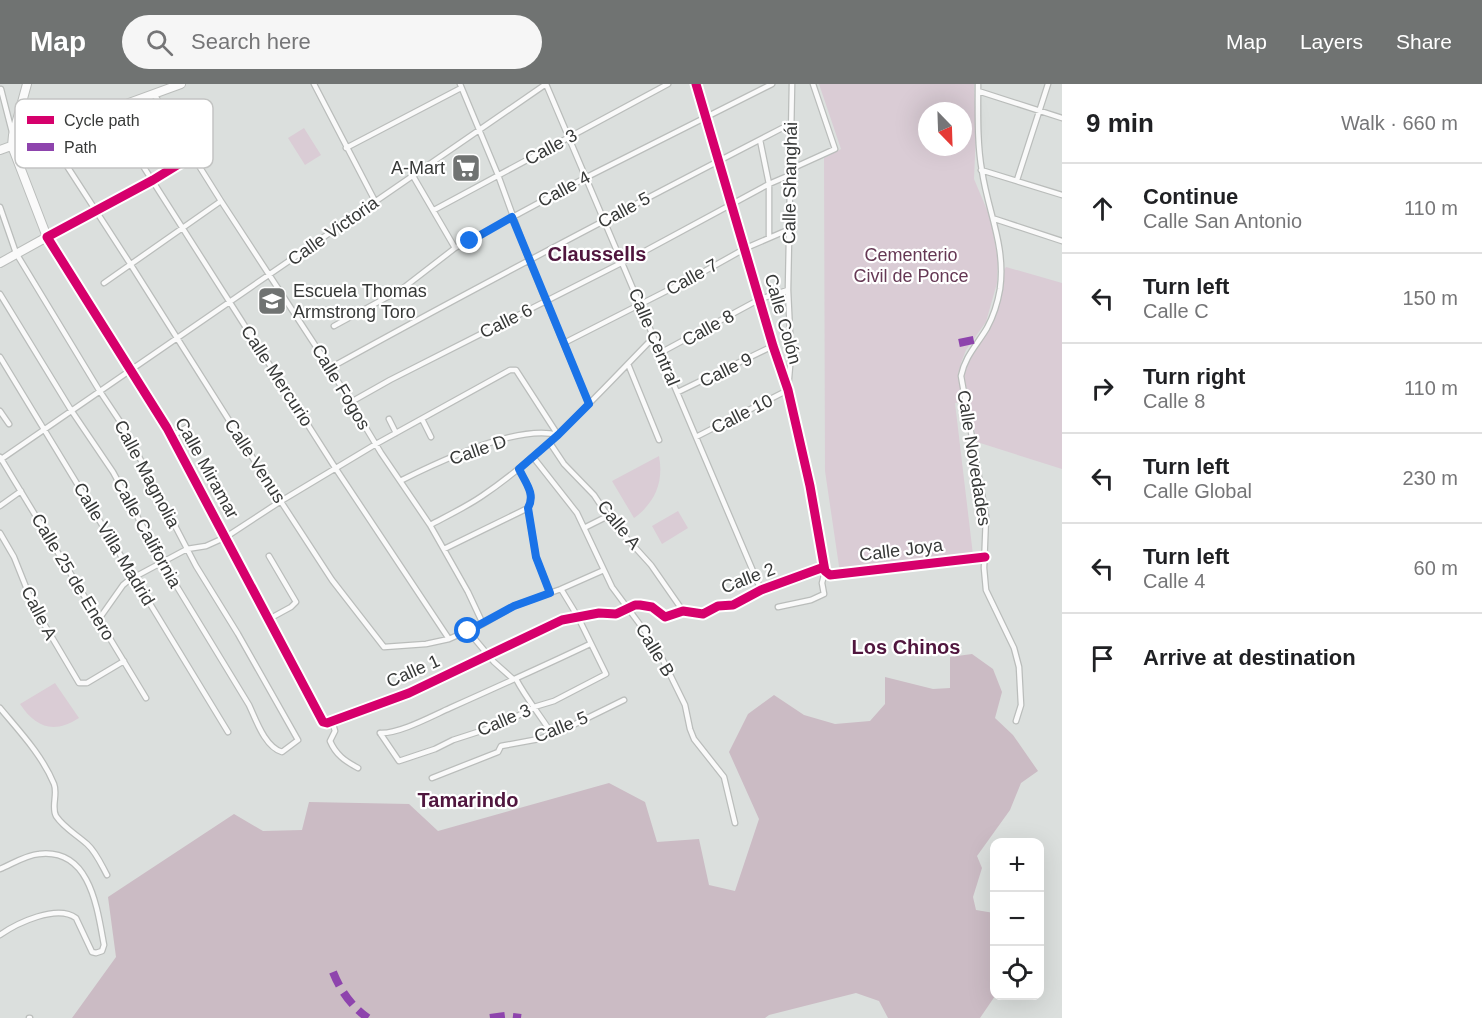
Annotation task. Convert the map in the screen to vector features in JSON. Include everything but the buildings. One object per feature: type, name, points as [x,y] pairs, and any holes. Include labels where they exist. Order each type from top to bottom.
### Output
[{"type":"main road","points":[[23,99],[27,84]]},
{"type":"main road","points":[[140,99],[181,84]]},
{"type":"main road","points":[[12,146],[15,128]]},
{"type":"main road","points":[[0,150],[15,145]]},
{"type":"main road","name":"Calle Miramar","points":[[12,146],[15,154]]},
{"type":"main road","name":"Calle Miramar","points":[[20,168],[47,237]]},
{"type":"main road","points":[[0,262],[47,237]]},
{"type":"street","points":[[314,84],[375,201]]},
{"type":"street","name":"Calle Victoria","points":[[0,458],[546,84]]},
{"type":"street","name":"Calle Central","points":[[546,84],[761,590]]},
{"type":"street","name":"Calle 3","points":[[434,210],[668,84]]},
{"type":"street","name":"Calle Colón","points":[[696,84],[788,390],[810,486],[825,569]]},
{"type":"street","name":"Calle 4","points":[[334,326],[402,289],[455,248],[585,178],[772,84]]},
{"type":"street","name":"Calle Shanghái","points":[[788,390],[792,84]]},
{"type":"street","name":"Calle 6","points":[[351,402],[733,205],[835,149],[813,84]]},
{"type":"street","name":"Calle Novedades","points":[[978,84],[981,170],[995,219],[1002,259],[1000,289],[987,328],[963,363],[961,376],[986,516],[984,568],[988,596],[1014,648],[1019,667],[1021,705],[1016,721]]},
{"type":"street","points":[[1017,180],[1048,84]]},
{"type":"street","points":[[346,148],[460,86],[589,404]]},
{"type":"street","points":[[0,89],[13,135]]},
{"type":"street","points":[[978,91],[1062,118]]},
{"type":"street","name":"Calle Fogos","points":[[154,94],[157,99]]},
{"type":"street","name":"Calle 5","points":[[330,368],[603,220],[792,123]]},
{"type":"street","points":[[760,140],[768,184],[769,236]]},
{"type":"street","points":[[67,168],[95,212]]},
{"type":"street","name":"Calle Mercurio","points":[[145,168],[336,469],[449,639]]},
{"type":"street","points":[[47,237],[172,168]]},
{"type":"street","name":"Calle Fogos","points":[[200,168],[430,525],[483,624]]},
{"type":"street","points":[[981,170],[1062,195]]},
{"type":"street","points":[[413,176],[455,248]]},
{"type":"street","points":[[104,283],[221,201]]},
{"type":"street","name":"Calle Magnolia","points":[[0,207],[16,253],[123,426],[187,549],[298,740]]},
{"type":"street","name":"Calle Venus","points":[[95,212],[332,580],[384,646],[449,639]]},
{"type":"street","points":[[995,219],[1062,241]]},
{"type":"street","name":"Calle 7","points":[[564,343],[641,305],[769,236],[789,228]]},
{"type":"street","name":"Calle Miramar","points":[[47,237],[171,436],[314,707],[325,723]]},
{"type":"street","name":"Calle 8","points":[[660,353],[760,299],[788,290]]},
{"type":"street","name":"Calle California","points":[[0,294],[71,410],[113,472],[162,562],[274,750],[282,752],[298,740]]},
{"type":"street","name":"Calle 8","points":[[521,467],[550,443],[653,338]]},
{"type":"street","name":"Calle 9","points":[[678,392],[773,346]]},
{"type":"street","name":"Calle Villa Madrid","points":[[0,357],[228,732]]},
{"type":"street","points":[[628,364],[659,440]]},
{"type":"street","points":[[99,619],[123,585],[135,577],[187,549],[206,546],[226,537],[280,501],[376,444],[514,370],[526,383],[558,435]]},
{"type":"street","name":"Calle 10","points":[[696,438],[788,390]]},
{"type":"street","points":[[0,411],[9,424]]},
{"type":"street","points":[[389,419],[396,433]]},
{"type":"street","points":[[422,419],[431,437]]},
{"type":"street","points":[[171,436],[186,428]]},
{"type":"street","name":"Calle D","points":[[400,481],[450,458],[515,437],[547,432],[558,435]]},
{"type":"street","name":"Calle A","points":[[550,443],[564,464],[594,495],[608,516],[651,566],[683,611]]},
{"type":"street","name":"Calle B","points":[[533,456],[577,513],[612,587],[660,653],[685,705],[694,739],[724,777],[735,823]]},
{"type":"street","name":"Calle 25 de Enero","points":[[0,458],[146,698]]},
{"type":"street","points":[[430,525],[481,497],[521,467],[532,495],[528,508],[536,557],[550,593]]},
{"type":"street","points":[[0,506],[21,491]]},
{"type":"street","points":[[444,549],[528,508]]},
{"type":"street","points":[[585,528],[608,516]]},
{"type":"street","name":"Calle A","points":[[0,533],[14,557],[30,599],[77,680],[83,684],[87,683],[124,661]]},
{"type":"street","points":[[269,556],[296,602],[269,619]]},
{"type":"street","name":"Calle Joya","points":[[825,569],[830,576],[986,557]]},
{"type":"street","points":[[778,607],[811,600],[824,594],[822,583],[825,569]]},
{"type":"street","name":"Calle 2","points":[[627,609],[635,605],[647,605],[665,617],[683,611],[703,614],[718,606],[733,605],[761,590],[825,569]]},
{"type":"street","points":[[449,639],[483,624],[514,606],[604,570]]},
{"type":"street","points":[[515,679],[590,644],[578,617],[561,589]]},
{"type":"street","name":"Calle 1","points":[[325,723],[409,693],[562,620],[600,613],[616,614],[627,609]]},
{"type":"street","points":[[468,631],[515,679],[552,734]]},
{"type":"street","name":"Calle 3","points":[[515,679],[419,722],[391,732],[380,733],[399,761],[510,720],[534,707],[554,701],[606,674],[590,644]]},
{"type":"street","name":"Calle 5","points":[[432,778],[498,752],[501,746],[539,739],[552,734],[624,700]]},
{"type":"street","points":[[0,708],[36,752],[55,786],[54,812],[61,823],[93,849],[107,875]]},
{"type":"street","points":[[332,721],[335,731],[330,741],[331,744],[339,756],[358,768]]},
{"type":"street","points":[[0,869],[36,854],[49,854],[68,859],[76,865],[89,882],[103,948],[99,952],[92,952],[76,918],[62,912],[14,926],[0,935]]},
{"type":"green space","name":"Cementerio Civil de Ponce","points":[[819,84],[974,84],[976,133],[974,179],[990,217],[998,259],[997,283],[986,322],[966,350],[958,374],[964,402],[955,403],[973,555],[840,573],[825,471],[824,158],[841,149]]},
{"type":"green space","points":[[304,128],[321,155],[305,165],[288,138]]},
{"type":"green space","points":[[1006,267],[1062,283],[1062,469],[977,442],[963,373],[971,353],[988,333],[1003,290]]},
{"type":"green space","points":[[659,456],[660,475],[656,491],[647,506],[634,518],[612,481]]},
{"type":"green space","points":[[678,511],[688,528],[662,544],[652,526]]},
{"type":"green space","points":[[55,683],[79,718],[54,727],[32,719],[20,704]]},
{"type":"shaded area","points":[[972,654],[993,669],[1002,692],[995,718],[1013,735],[1038,771],[1021,783],[1010,810],[977,856],[982,868],[973,897],[976,910],[990,912],[990,1000],[992,1000],[980,1018],[888,1018],[879,1001],[856,993],[769,1015],[765,1018],[72,1018],[116,957],[108,897],[234,814],[263,831],[302,830],[309,802],[409,804],[438,831],[609,783],[645,802],[657,842],[699,839],[709,885],[735,891],[759,819],[729,752],[748,714],[774,695],[804,715],[835,724],[870,721],[885,704],[885,677],[933,689],[950,688],[950,657]]},
{"type":"marked path","points":[[959,343],[978,339]]},
{"type":"marked path","points":[[333,972],[347,998],[368,1018]]},
{"type":"marked path","points":[[490,1018],[505,1016],[521,1018]]},
{"type":"cycle path","points":[[696,84],[788,390],[810,486],[825,571],[830,575],[985,557]]},
{"type":"cycle path","points":[[172,168],[47,237],[167,428],[323,722],[327,723],[409,693],[562,620],[599,613],[616,614],[635,605],[652,607],[665,617],[683,611],[703,614],[718,606],[733,605],[761,590],[824,567]]},
{"type":"place","name":"A-Mart","points":[[466,168]]},
{"type":"place","name":"Escuela Thomas Armstrong Toro","points":[[272,301]]},
{"type":"district","name":"Claussells","points":[[597,254]]},
{"type":"district","name":"Los Chinos","points":[[906,647]]},
{"type":"district","name":"Tamarindo","points":[[468,800]]},
{"type":"route","points":[[468,631],[514,606],[550,593],[536,557],[528,508],[532,495],[519,469],[589,404],[512,217],[470,241]]}]
